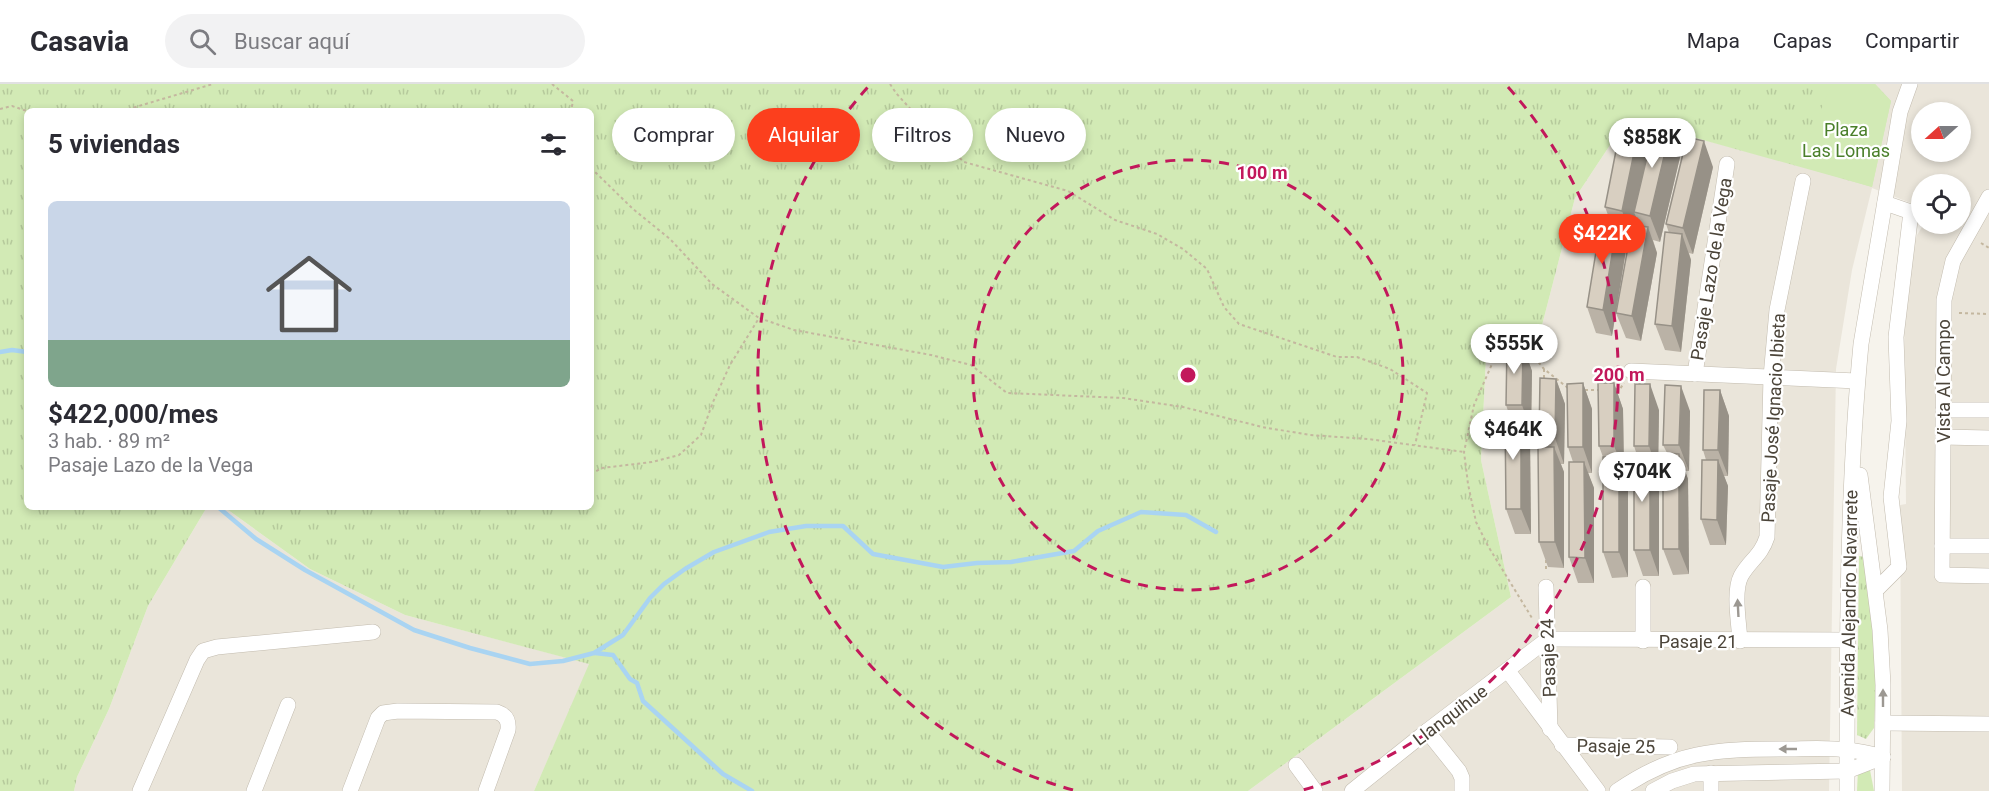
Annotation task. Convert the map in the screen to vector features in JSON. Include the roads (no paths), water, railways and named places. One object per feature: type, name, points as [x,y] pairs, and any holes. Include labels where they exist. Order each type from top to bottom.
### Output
[{"type":"street","name":"Avenida Alejandro Navarrete","points":[[1882,791],[1883,685],[1876,590],[1860,486],[1856,415],[1857,381],[1861,344],[1900,112],[1910,84]]},
{"type":"street","name":"Pasaje Lazo de la Vega","points":[[1695,374],[1727,164]]},
{"type":"street","name":"Pasaje José Ignacio Ibieta","points":[[1740,641],[1737,588],[1741,576],[1763,550],[1767,537],[1771,377],[1777,310],[1803,181]]},
{"type":"street","name":"Vista Al Campo","points":[[1989,196],[1953,261],[1945,288],[1942,546],[1942,575],[1989,576]]},
{"type":"street","name":"Avenida Alejandro Navarrete","points":[[1876,590],[1899,567],[1891,497],[1899,421],[1896,338],[1911,212],[1885,202]]},
{"type":"street","points":[[1631,371],[1857,381]]},
{"type":"street","points":[[1943,410],[1989,410]]},
{"type":"street","name":"Avenida Alejandro Navarrete","points":[[1847,791],[1847,640],[1851,456],[1856,415]]},
{"type":"street","points":[[1943,437],[1989,438]]},
{"type":"street","points":[[1942,546],[1989,546]]},
{"type":"street","points":[[1643,586],[1643,641]]},
{"type":"street","name":"Pasaje 24","points":[[1546,587],[1550,729]]},
{"type":"street","points":[[147,788],[197,660],[203,651],[217,647],[373,632]]},
{"type":"street","name":"Pasaje 21","points":[[1548,639],[1847,640]]},
{"type":"street","name":"Llanquihue","points":[[1352,791],[1548,639]]},
{"type":"street","name":"Pasaje 25","points":[[1508,671],[1562,746],[1598,791]]},
{"type":"street","points":[[254,791],[288,705]]},
{"type":"street","points":[[350,791],[378,718],[383,713],[398,711],[497,712],[504,715],[508,730],[486,791]]},
{"type":"street","points":[[1883,723],[1989,724]]},
{"type":"street","points":[[1427,731],[1459,771],[1462,777],[1459,789]]},
{"type":"street","name":"Pasaje 25","points":[[1562,746],[1670,747]]},
{"type":"street","points":[[1617,791],[1658,766],[1697,753],[1727,749],[1847,750],[1884,757]]},
{"type":"street","points":[[1653,791],[1683,777],[1711,773],[1847,771],[1884,757]]},
{"type":"street","points":[[1296,765],[1315,791]]},
{"type":"street","points":[[1711,773],[1711,791]]},
{"type":"waterway","points":[[0,352],[24,352]]},
{"type":"waterway","points":[[222,510],[256,539],[305,570],[414,630],[530,664],[563,661],[594,653],[623,635],[650,598],[664,584],[685,569],[714,552],[769,532],[806,526],[843,526],[873,554],[943,567],[1011,562],[1074,551],[1098,531],[1141,512],[1186,515],[1216,532]]},
{"type":"waterway","points":[[595,653],[613,655],[630,679],[637,683],[643,701],[723,774],[752,791]]},
{"type":"park label","name":"Plaza Las Lomas","points":[[1846,139]]}]
